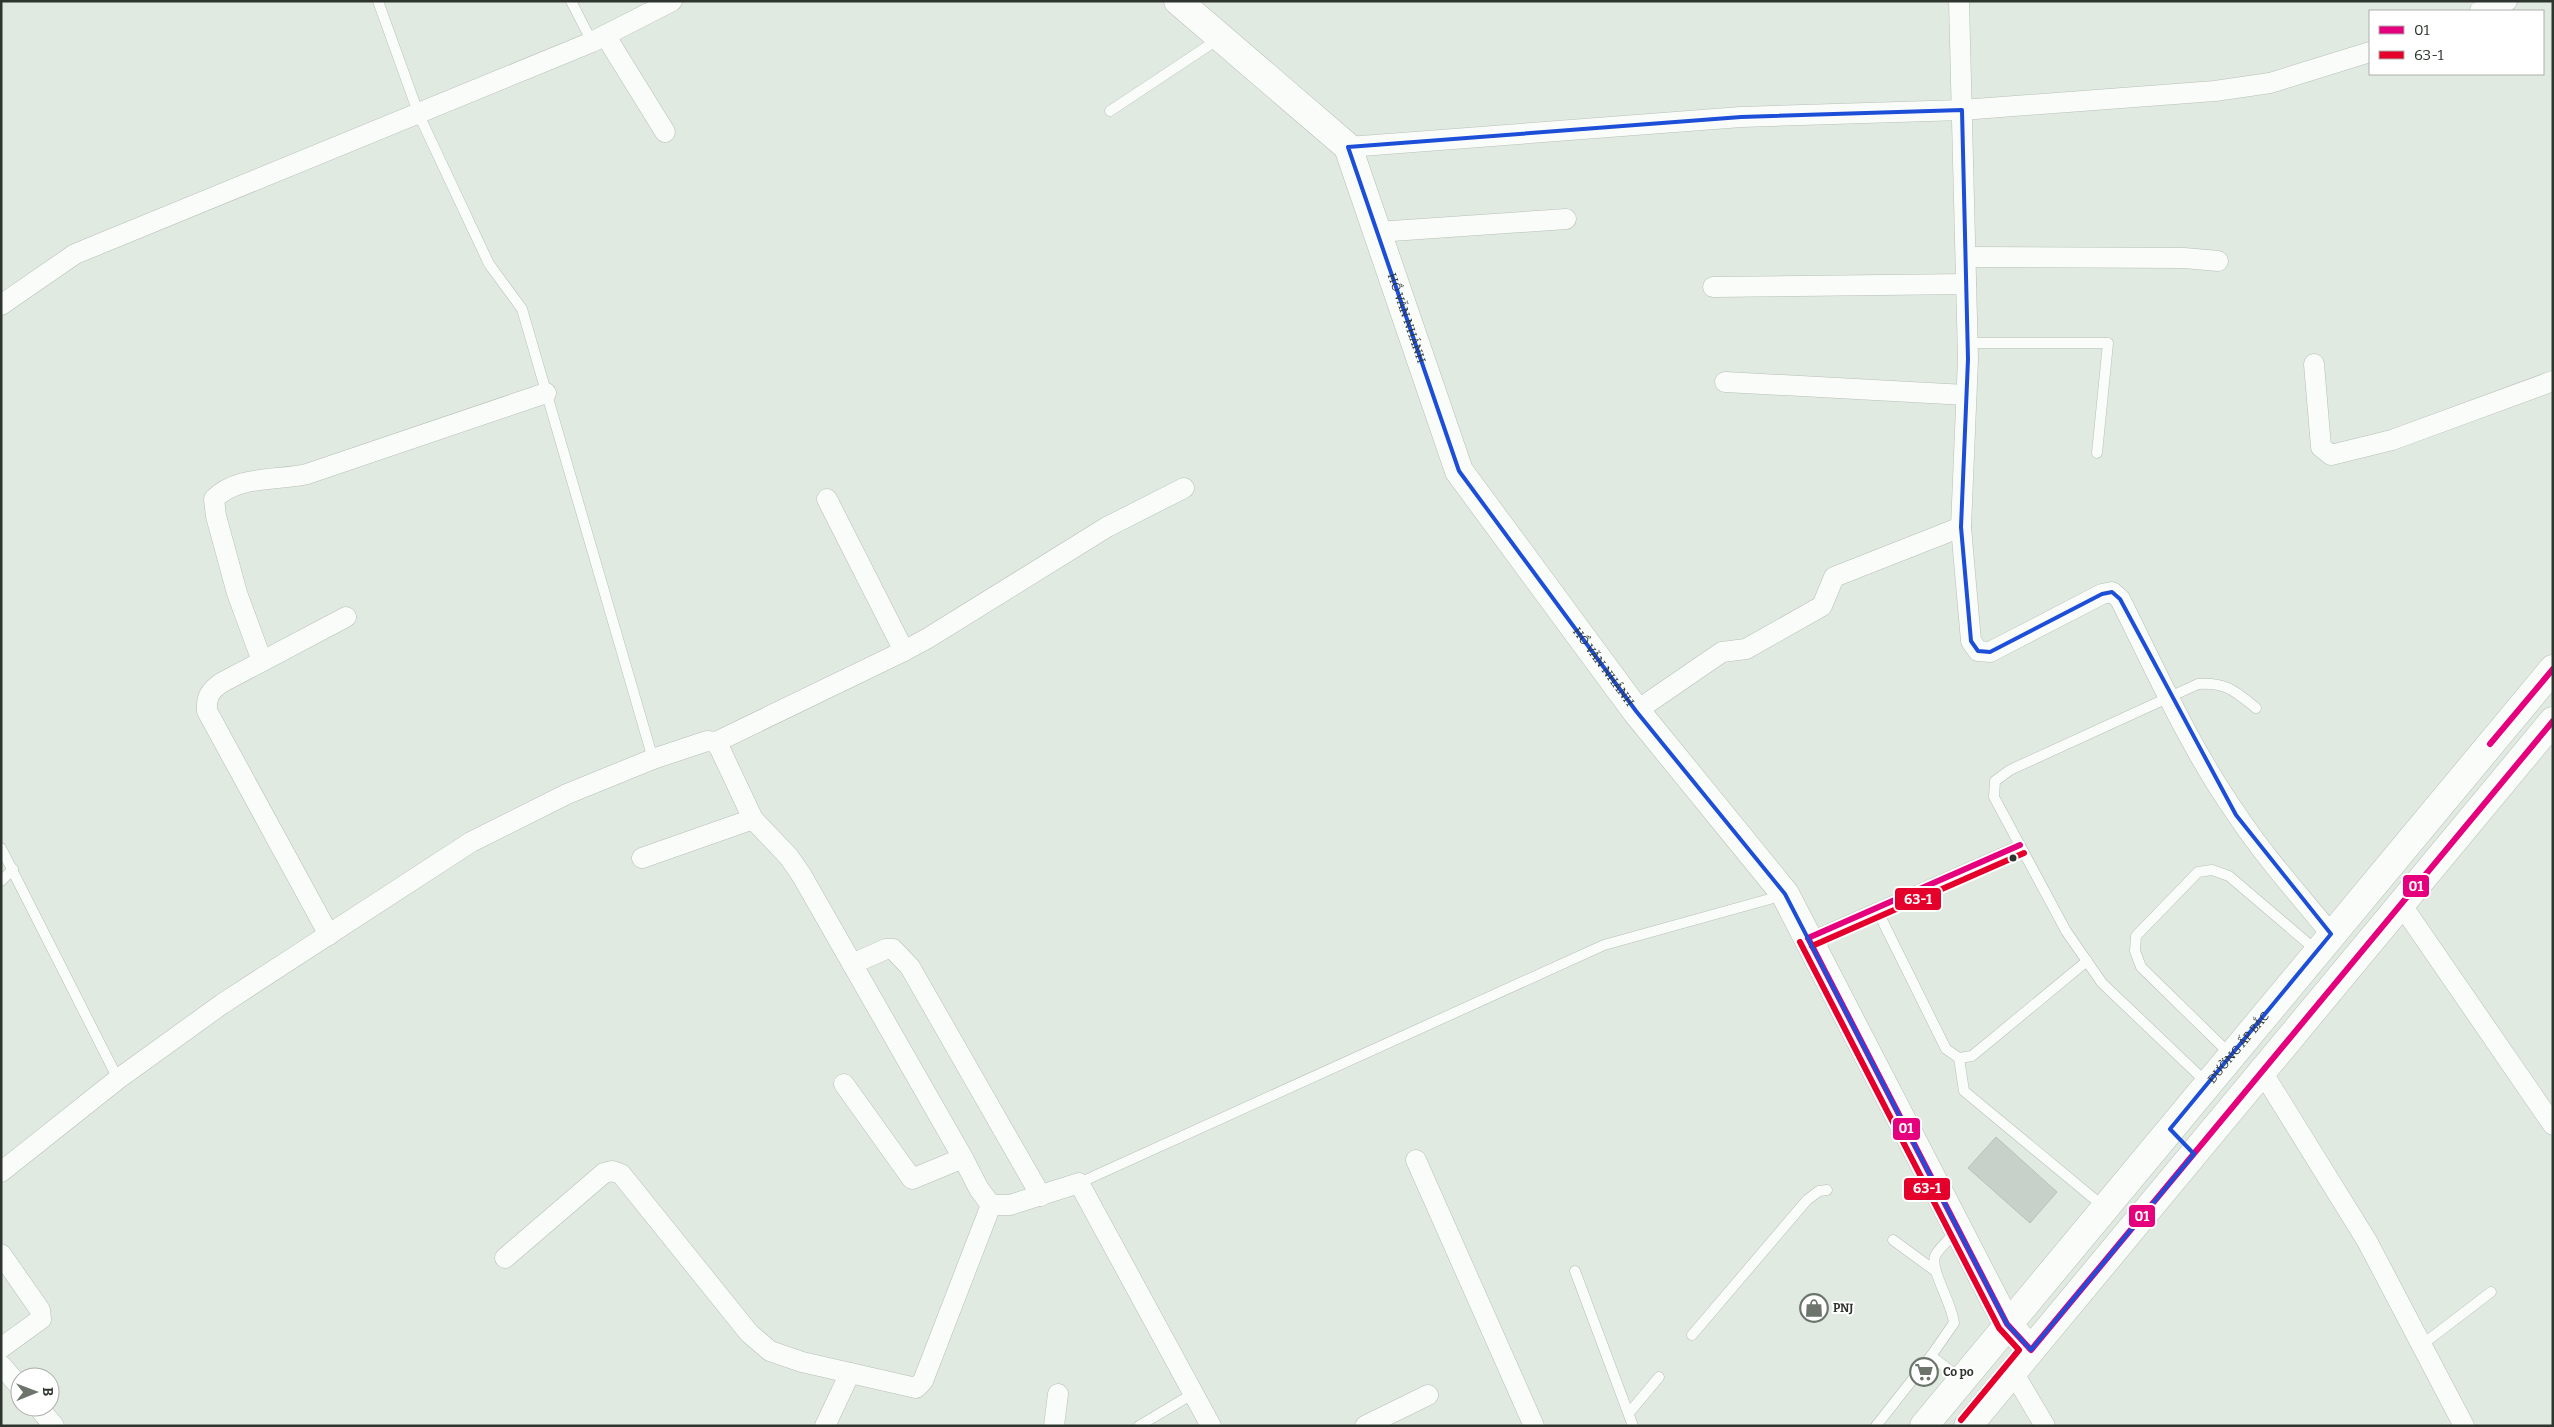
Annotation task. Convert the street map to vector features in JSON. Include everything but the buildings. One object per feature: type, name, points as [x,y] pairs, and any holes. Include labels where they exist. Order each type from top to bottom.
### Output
[{"type":"main road","points":[[1178,1],[1348,147]]},
{"type":"main road","name":"HỒ VĂN NHÁNH","points":[[1348,147],[1459,471],[1636,711],[1785,894],[2007,1324],[2031,1350]]},
{"type":"main road","name":"ĐƯỜNG ẤP BẮC","points":[[1924,1426],[2324,942],[2553,669]]},
{"type":"main road","points":[[1968,1426],[2194,1154],[2261,1070],[2553,721]]},
{"type":"main road","points":[[2170,1129],[2194,1154]]},
{"type":"street","points":[[1,305],[75,254],[419,115],[598,39],[672,1]]},
{"type":"street","points":[[1959,1],[1968,343],[1961,527],[1971,641],[1978,651],[1990,652],[2102,594],[2112,592],[2120,599],[2169,695],[2236,814],[2324,942]]},
{"type":"street","points":[[2483,10],[2507,1]]},
{"type":"street","points":[[598,39],[665,132]]},
{"type":"street","points":[[1348,147],[1742,118],[1962,110],[2215,91],[2270,83],[2369,52]]},
{"type":"street","points":[[1377,232],[1566,219]]},
{"type":"street","points":[[1966,257],[2218,261]]},
{"type":"street","points":[[1713,287],[1966,284]]},
{"type":"street","points":[[2314,364],[2321,447],[2331,455],[2392,440],[2553,380]]},
{"type":"street","points":[[1725,382],[1966,395]]},
{"type":"street","points":[[262,662],[237,593],[214,508],[214,499],[220,493],[257,480],[290,478],[316,471],[546,393]]},
{"type":"street","points":[[1,1172],[118,1079],[222,1004],[472,842],[567,794],[653,759],[707,741],[716,742],[904,651],[935,634],[1107,527],[1184,488]]},
{"type":"street","points":[[828,499],[904,651]]},
{"type":"street","points":[[1636,711],[1722,652],[1746,649],[1822,606],[1834,577],[1961,527]]},
{"type":"street","points":[[329,935],[207,711],[206,700],[211,690],[346,617]]},
{"type":"street","points":[[716,742],[753,820],[789,857],[852,964],[979,1189],[991,1205]]},
{"type":"street","points":[[642,858],[753,820]]},
{"type":"street","points":[[2401,904],[2553,1125]]},
{"type":"street","points":[[852,964],[886,949],[892,949],[910,967],[1041,1196]]},
{"type":"street","points":[[2261,1070],[2367,1241],[2423,1344],[2464,1426]]},
{"type":"street","points":[[844,1084],[912,1179],[963,1158]]},
{"type":"street","points":[[1416,1160],[1534,1426]]},
{"type":"street","points":[[505,1258],[604,1172],[612,1171],[621,1174],[749,1333],[770,1351],[909,1388],[916,1388],[923,1381],[991,1205]]},
{"type":"street","points":[[991,1205],[1010,1205],[1079,1183],[1211,1426]]},
{"type":"street","points":[[1,1254],[40,1310],[41,1319],[1,1348]]},
{"type":"street","points":[[1,1365],[10,1375]]},
{"type":"street","points":[[2013,1372],[2045,1426]]},
{"type":"street","points":[[826,1426],[850,1373]]},
{"type":"street","points":[[1054,1426],[1058,1394]]},
{"type":"street","points":[[1365,1426],[1428,1395]]},
{"type":"lane","points":[[378,1],[419,115],[489,264],[522,309],[653,759]]},
{"type":"lane","points":[[571,1],[598,39]]},
{"type":"lane","points":[[1110,111],[1221,38]]},
{"type":"lane","points":[[1968,343],[2108,343],[2097,454]]},
{"type":"lane","points":[[2208,1083],[2102,983],[2066,931],[1994,798],[1995,781],[2010,770],[2169,695],[2198,684],[2213,683],[2230,687],[2256,708]]},
{"type":"lane","points":[[1808,938],[2020,845]]},
{"type":"lane","points":[[1,848],[14,869],[118,1079]]},
{"type":"lane","points":[[1,880],[14,869]]},
{"type":"lane","points":[[2231,1056],[2140,967],[2135,952],[2136,936],[2198,872],[2212,870],[2228,876],[2324,942]]},
{"type":"lane","points":[[1079,1183],[1604,945],[1785,894]]},
{"type":"lane","points":[[1876,908],[1946,1048],[1959,1058],[1964,1092],[2104,1207]]},
{"type":"lane","points":[[1959,1058],[1972,1056],[2087,961]]},
{"type":"lane","points":[[1692,1335],[1807,1200],[1819,1191],[1827,1190]]},
{"type":"lane","points":[[1934,1270],[1935,1255],[1958,1229]]},
{"type":"lane","points":[[1876,1426],[1931,1356],[1954,1323],[1953,1310],[1934,1270],[1893,1240]]},
{"type":"lane","points":[[1575,1271],[1634,1426]]},
{"type":"lane","points":[[2423,1344],[2492,1292]]},
{"type":"lane","points":[[1931,1356],[1962,1380]]},
{"type":"lane","points":[[1629,1413],[1659,1377]]},
{"type":"lane","points":[[1140,1426],[1194,1393]]},
{"type":"highlighted area","points":[[1962,110],[1968,359],[1961,527],[1971,641],[1978,651],[1990,652],[2102,594],[2112,592],[2120,599],[2236,815],[2331,934],[2170,1129],[2194,1154],[2031,1350],[2007,1324],[1785,894],[1636,711],[1459,471],[1348,147],[1741,117]]},
{"type":"transit line","name":"01","points":[[2490,744],[2553,669]]},
{"type":"transit line","name":"01","points":[[1808,938],[2007,1324],[2031,1350],[2553,721]]},
{"type":"transit line","name":"01","points":[[1808,938],[2020,845]]},
{"type":"transit line","name":"63-1","points":[[1812,946],[2024,853]]},
{"type":"transit line","name":"63-1","points":[[1800,942],[1999,1328],[2019,1350],[1961,1420]]},
{"type":"place","name":"PNJ","points":[[1814,1308]]},
{"type":"place","name":"Co po","points":[[1924,1372]]}]
